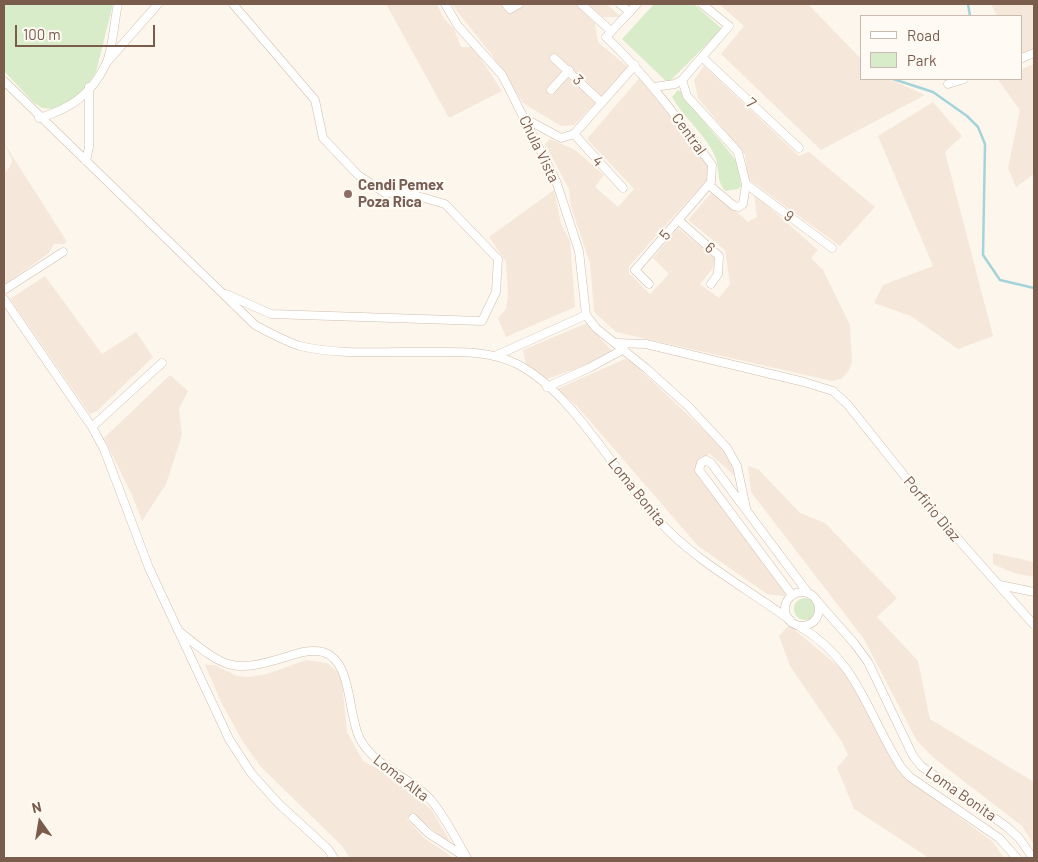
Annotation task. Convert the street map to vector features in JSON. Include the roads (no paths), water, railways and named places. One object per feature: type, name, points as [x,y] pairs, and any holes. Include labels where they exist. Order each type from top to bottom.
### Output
[{"type":"street","points":[[106,64],[118,4]]},
{"type":"street","points":[[39,118],[61,112],[74,104],[158,4]]},
{"type":"street","points":[[221,292],[271,314],[482,321],[496,292],[498,259],[445,204],[404,192],[385,193],[358,175],[323,138],[315,100],[233,4]]},
{"type":"street","name":"Chula Vista","points":[[445,4],[458,26],[502,75],[556,182],[579,251],[586,315]]},
{"type":"street","points":[[506,4],[510,9],[519,4]]},
{"type":"street","name":"Central","points":[[581,4],[654,87],[712,165],[711,182],[709,185]]},
{"type":"street","points":[[620,4],[630,12]]},
{"type":"street","points":[[609,34],[637,4]]},
{"type":"street","points":[[654,87],[675,84],[682,80],[729,26],[702,4]]},
{"type":"street","name":"3","points":[[554,58],[569,70],[600,102]]},
{"type":"street","name":"7","points":[[702,58],[799,148]]},
{"type":"street","points":[[524,118],[561,138],[574,134],[600,102],[635,65]]},
{"type":"street","points":[[551,90],[569,70]]},
{"type":"street","name":"Central","points":[[682,80],[687,96],[738,152],[746,184]]},
{"type":"street","points":[[948,84],[961,80]]},
{"type":"street","name":"Loma Bonita","points":[[4,81],[39,118],[86,161],[255,326],[278,338],[301,346],[340,351],[477,352],[518,364],[547,386],[592,435],[657,519],[685,548],[790,620]]},
{"type":"street","points":[[86,161],[89,147],[89,87]]},
{"type":"street","name":"4","points":[[574,134],[623,188]]},
{"type":"street","points":[[709,185],[734,206],[739,207],[743,204],[746,184]]},
{"type":"street","name":"9","points":[[746,184],[832,248]]},
{"type":"street","name":"5","points":[[649,284],[635,270],[709,185]]},
{"type":"street","name":"6","points":[[678,220],[719,256],[718,274],[711,284]]},
{"type":"street","points":[[4,290],[63,252]]},
{"type":"street","name":"Loma Alta","points":[[4,299],[92,427],[104,449],[149,568],[229,738],[251,773],[278,804],[328,848],[334,858]]},
{"type":"street","points":[[495,356],[586,315],[596,328],[624,349],[688,406],[727,448],[737,466],[746,508]]},
{"type":"street","name":"Porfirio Diaz","points":[[616,343],[646,344],[804,382],[833,391],[853,411],[927,504],[1034,625]]},
{"type":"street","points":[[547,386],[588,368],[624,349]]},
{"type":"street","points":[[92,427],[162,363]]},
{"type":"street","points":[[792,595],[700,470],[701,462],[706,460],[711,463],[808,593],[816,600],[818,611],[814,621],[810,624],[799,626],[790,620],[786,610],[788,599],[802,591],[808,593]]},
{"type":"street","points":[[1000,585],[1034,592]]},
{"type":"street","name":"Loma Bonita","points":[[816,600],[868,662],[913,756],[921,766],[1019,838],[1033,858]]},
{"type":"street","name":"Loma Bonita","points":[[799,626],[819,638],[845,664],[901,767],[910,777],[999,838],[1017,858]]},
{"type":"street","name":"Loma Alta","points":[[179,631],[215,660],[235,667],[257,666],[304,651],[323,652],[334,658],[343,670],[350,708],[359,738],[369,753],[430,800],[467,858]]},
{"type":"street","points":[[950,803],[958,792]]},
{"type":"street","points":[[413,818],[428,833],[467,858]]},
{"type":"waterway","points":[[968,4],[970,15]]},
{"type":"waterway","points":[[896,80],[933,92],[967,116],[978,127],[985,144],[983,255],[1000,280],[1034,288]]},
{"type":"place","name":"Cendi Pemex Poza Rica","points":[[348,194]]}]
